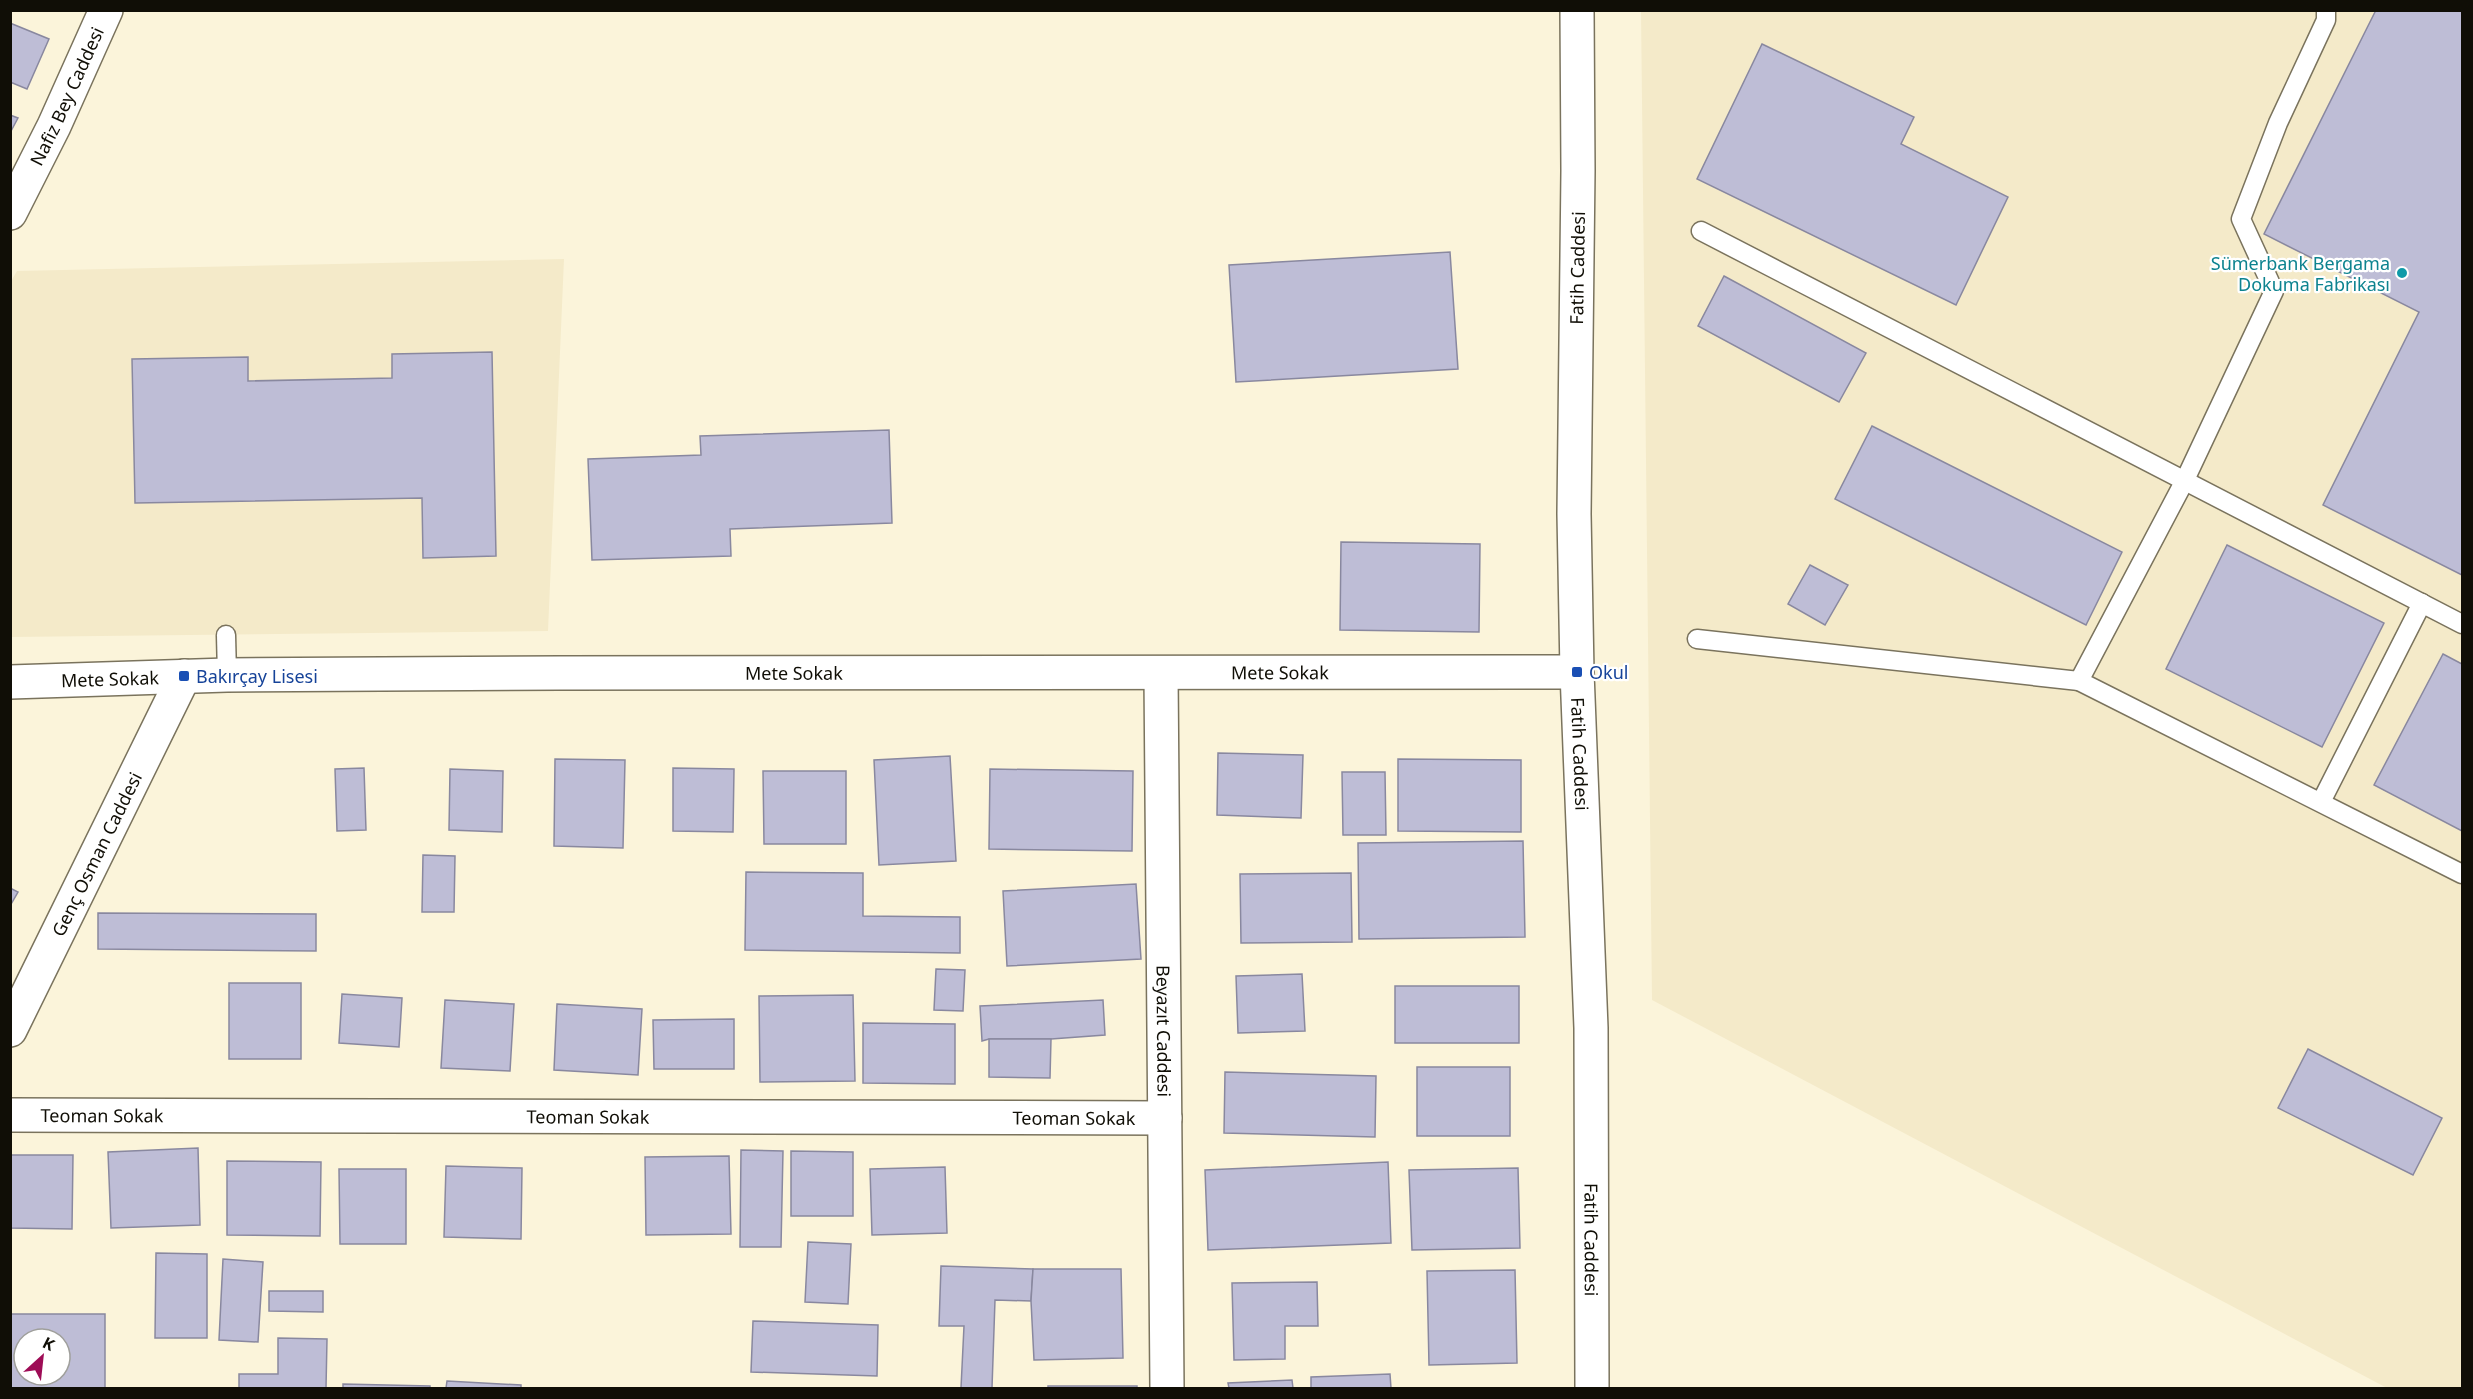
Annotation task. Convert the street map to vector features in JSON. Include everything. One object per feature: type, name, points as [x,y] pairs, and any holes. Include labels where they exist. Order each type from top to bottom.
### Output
[{"type":"street","name":"Nafiz Bey Caddesi","points":[[12,206],[106,10]]},
{"type":"street","name":"Fatih Caddesi","points":[[1577,10],[1578,171],[1574,514],[1591,1028],[1592,1389]]},
{"type":"street","name":"Mete Sokak","points":[[10,682],[227,675],[1578,672]]},
{"type":"street","name":"Beyazıt Caddesi","points":[[1161,674],[1167,1389]]},
{"type":"street","name":"Genç Osman Caddesi","points":[[10,1030],[184,676]]},
{"type":"street","name":"Teoman Sokak","points":[[10,1115],[1165,1118]]},
{"type":"lane","points":[[2079,681],[2184,482],[2274,291],[2241,219],[2278,123],[2325,20],[2326,10]]},
{"type":"lane","points":[[1701,231],[2463,624]]},
{"type":"lane","points":[[2321,802],[2422,603]]},
{"type":"lane","points":[[226,635],[227,675]]},
{"type":"lane","points":[[1697,639],[2079,681],[2463,874]]},
{"type":"shaded area","points":[[1641,11],[2462,11],[2462,1388],[2387,1388],[1652,1000]]},
{"type":"shaded area","points":[[564,259],[548,631],[11,637],[10,283],[17,271]]},
{"type":"building","name":"Sümerbank Bergama Dokuma Fabrikası","points":[[2376,10],[2462,10],[2462,575],[2323,505],[2419,312],[2264,234]]},
{"type":"building","points":[[10,23],[49,39],[27,89],[10,82]]},
{"type":"building","points":[[1762,44],[1914,117],[1901,144],[2008,197],[1956,305],[1697,179]]},
{"type":"building","points":[[10,115],[18,118],[10,133]]},
{"type":"building","points":[[1450,252],[1458,369],[1236,382],[1229,265]]},
{"type":"building","points":[[1724,276],[1866,353],[1839,402],[1698,326]]},
{"type":"building","points":[[492,352],[496,556],[423,558],[422,498],[135,503],[132,359],[248,357],[248,381],[392,378],[392,354]]},
{"type":"building","points":[[1872,426],[2122,552],[2086,625],[1835,499]]},
{"type":"building","points":[[889,430],[892,523],[730,529],[731,556],[592,560],[588,459],[701,455],[700,436]]},
{"type":"building","points":[[1341,542],[1480,544],[1479,632],[1340,630]]},
{"type":"building","points":[[2227,545],[2384,623],[2322,747],[2166,669]]},
{"type":"building","points":[[1810,565],[1848,585],[1825,625],[1788,604]]},
{"type":"building","points":[[2443,654],[2462,664],[2462,831],[2374,785]]},
{"type":"building","points":[[1218,753],[1303,755],[1301,818],[1217,815]]},
{"type":"building","points":[[950,756],[956,861],[879,865],[874,760]]},
{"type":"building","points":[[555,759],[625,760],[623,848],[554,846]]},
{"type":"building","points":[[1398,759],[1521,760],[1521,832],[1398,831]]},
{"type":"building","points":[[364,768],[366,830],[337,831],[335,769]]},
{"type":"building","points":[[673,768],[734,769],[733,832],[673,831]]},
{"type":"building","points":[[450,769],[503,771],[502,832],[449,830]]},
{"type":"building","points":[[990,769],[1133,771],[1132,851],[989,849]]},
{"type":"building","points":[[763,771],[846,771],[846,844],[764,844]]},
{"type":"building","points":[[1342,772],[1385,772],[1386,835],[1343,835]]},
{"type":"building","points":[[1523,841],[1525,937],[1359,939],[1358,843]]},
{"type":"building","points":[[423,855],[455,856],[454,912],[422,912]]},
{"type":"building","points":[[746,872],[863,873],[863,916],[960,917],[960,953],[745,950]]},
{"type":"building","points":[[1351,873],[1352,942],[1241,943],[1240,874]]},
{"type":"building","points":[[1136,884],[1141,959],[1007,966],[1003,891]]},
{"type":"building","points":[[10,888],[18,892],[10,906]]},
{"type":"building","points":[[98,913],[316,914],[316,951],[98,949]]},
{"type":"building","points":[[936,969],[965,970],[963,1011],[934,1010]]},
{"type":"building","points":[[1302,974],[1305,1031],[1238,1033],[1236,976]]},
{"type":"building","points":[[229,983],[301,983],[301,1059],[229,1059]]},
{"type":"building","points":[[1395,986],[1519,986],[1519,1043],[1395,1043]]},
{"type":"building","points":[[342,994],[402,998],[399,1047],[339,1043]]},
{"type":"building","points":[[853,995],[855,1081],[760,1082],[759,996]]},
{"type":"building","points":[[445,1000],[514,1004],[510,1071],[441,1068]]},
{"type":"building","points":[[1103,1000],[1105,1035],[982,1041],[980,1006]]},
{"type":"building","points":[[557,1004],[642,1009],[638,1075],[554,1070]]},
{"type":"building","points":[[734,1019],[734,1069],[654,1069],[653,1020]]},
{"type":"building","points":[[863,1023],[955,1024],[955,1084],[863,1083]]},
{"type":"building","points":[[989,1039],[1051,1039],[1050,1078],[989,1077]]},
{"type":"building","points":[[2308,1049],[2442,1118],[2413,1175],[2278,1108]]},
{"type":"building","points":[[1417,1067],[1510,1067],[1510,1136],[1417,1136]]},
{"type":"building","points":[[1225,1072],[1376,1076],[1375,1137],[1224,1133]]},
{"type":"building","points":[[198,1148],[200,1225],[111,1228],[108,1152]]},
{"type":"building","points":[[741,1150],[783,1151],[781,1247],[740,1247]]},
{"type":"building","points":[[791,1151],[853,1152],[853,1216],[791,1216]]},
{"type":"building","points":[[10,1155],[73,1155],[72,1229],[10,1228]]},
{"type":"building","points":[[729,1156],[731,1234],[646,1235],[645,1157]]},
{"type":"building","points":[[227,1161],[321,1162],[320,1236],[227,1235]]},
{"type":"building","points":[[1388,1162],[1391,1243],[1208,1250],[1205,1170]]},
{"type":"building","points":[[446,1166],[522,1168],[521,1239],[444,1237]]},
{"type":"building","points":[[945,1167],[947,1233],[872,1235],[870,1169]]},
{"type":"building","points":[[1518,1168],[1520,1248],[1412,1250],[1409,1170]]},
{"type":"building","points":[[339,1169],[406,1169],[406,1244],[340,1244]]},
{"type":"building","points":[[808,1242],[851,1244],[848,1304],[805,1302]]},
{"type":"building","points":[[156,1253],[207,1254],[207,1338],[155,1338]]},
{"type":"building","points":[[223,1259],[263,1262],[258,1342],[219,1340]]},
{"type":"building","points":[[941,1266],[1033,1269],[1031,1301],[995,1300],[992,1388],[961,1388],[964,1326],[939,1326]]},
{"type":"building","points":[[1033,1269],[1121,1269],[1123,1358],[1034,1360],[1031,1301]]},
{"type":"building","points":[[1515,1270],[1517,1363],[1429,1365],[1427,1271]]},
{"type":"building","points":[[1317,1282],[1318,1326],[1285,1326],[1285,1359],[1234,1360],[1232,1283]]},
{"type":"building","points":[[269,1291],[323,1291],[323,1312],[269,1311]]},
{"type":"building","points":[[10,1314],[105,1314],[105,1388],[10,1388]]},
{"type":"building","points":[[753,1321],[878,1325],[877,1376],[751,1372]]},
{"type":"building","points":[[278,1338],[327,1339],[326,1388],[239,1388],[239,1374],[278,1374]]},
{"type":"building","points":[[1390,1374],[1391,1388],[1311,1388],[1311,1377]]},
{"type":"building","points":[[1292,1380],[1293,1388],[1229,1388],[1228,1383]]},
{"type":"building","points":[[447,1381],[521,1385],[521,1388],[446,1388]]},
{"type":"building","points":[[343,1384],[430,1386],[430,1388],[343,1388]]},
{"type":"building","points":[[1048,1386],[1137,1386],[1137,1388],[1048,1388]]},
{"type":"place","name":"Sümerbank Bergama Dokuma Fabrikası","points":[[2402,273]]},
{"type":"place","name":"Okul","points":[[1577,672]]},
{"type":"place","name":"Bakırçay Lisesi","points":[[184,676]]}]
